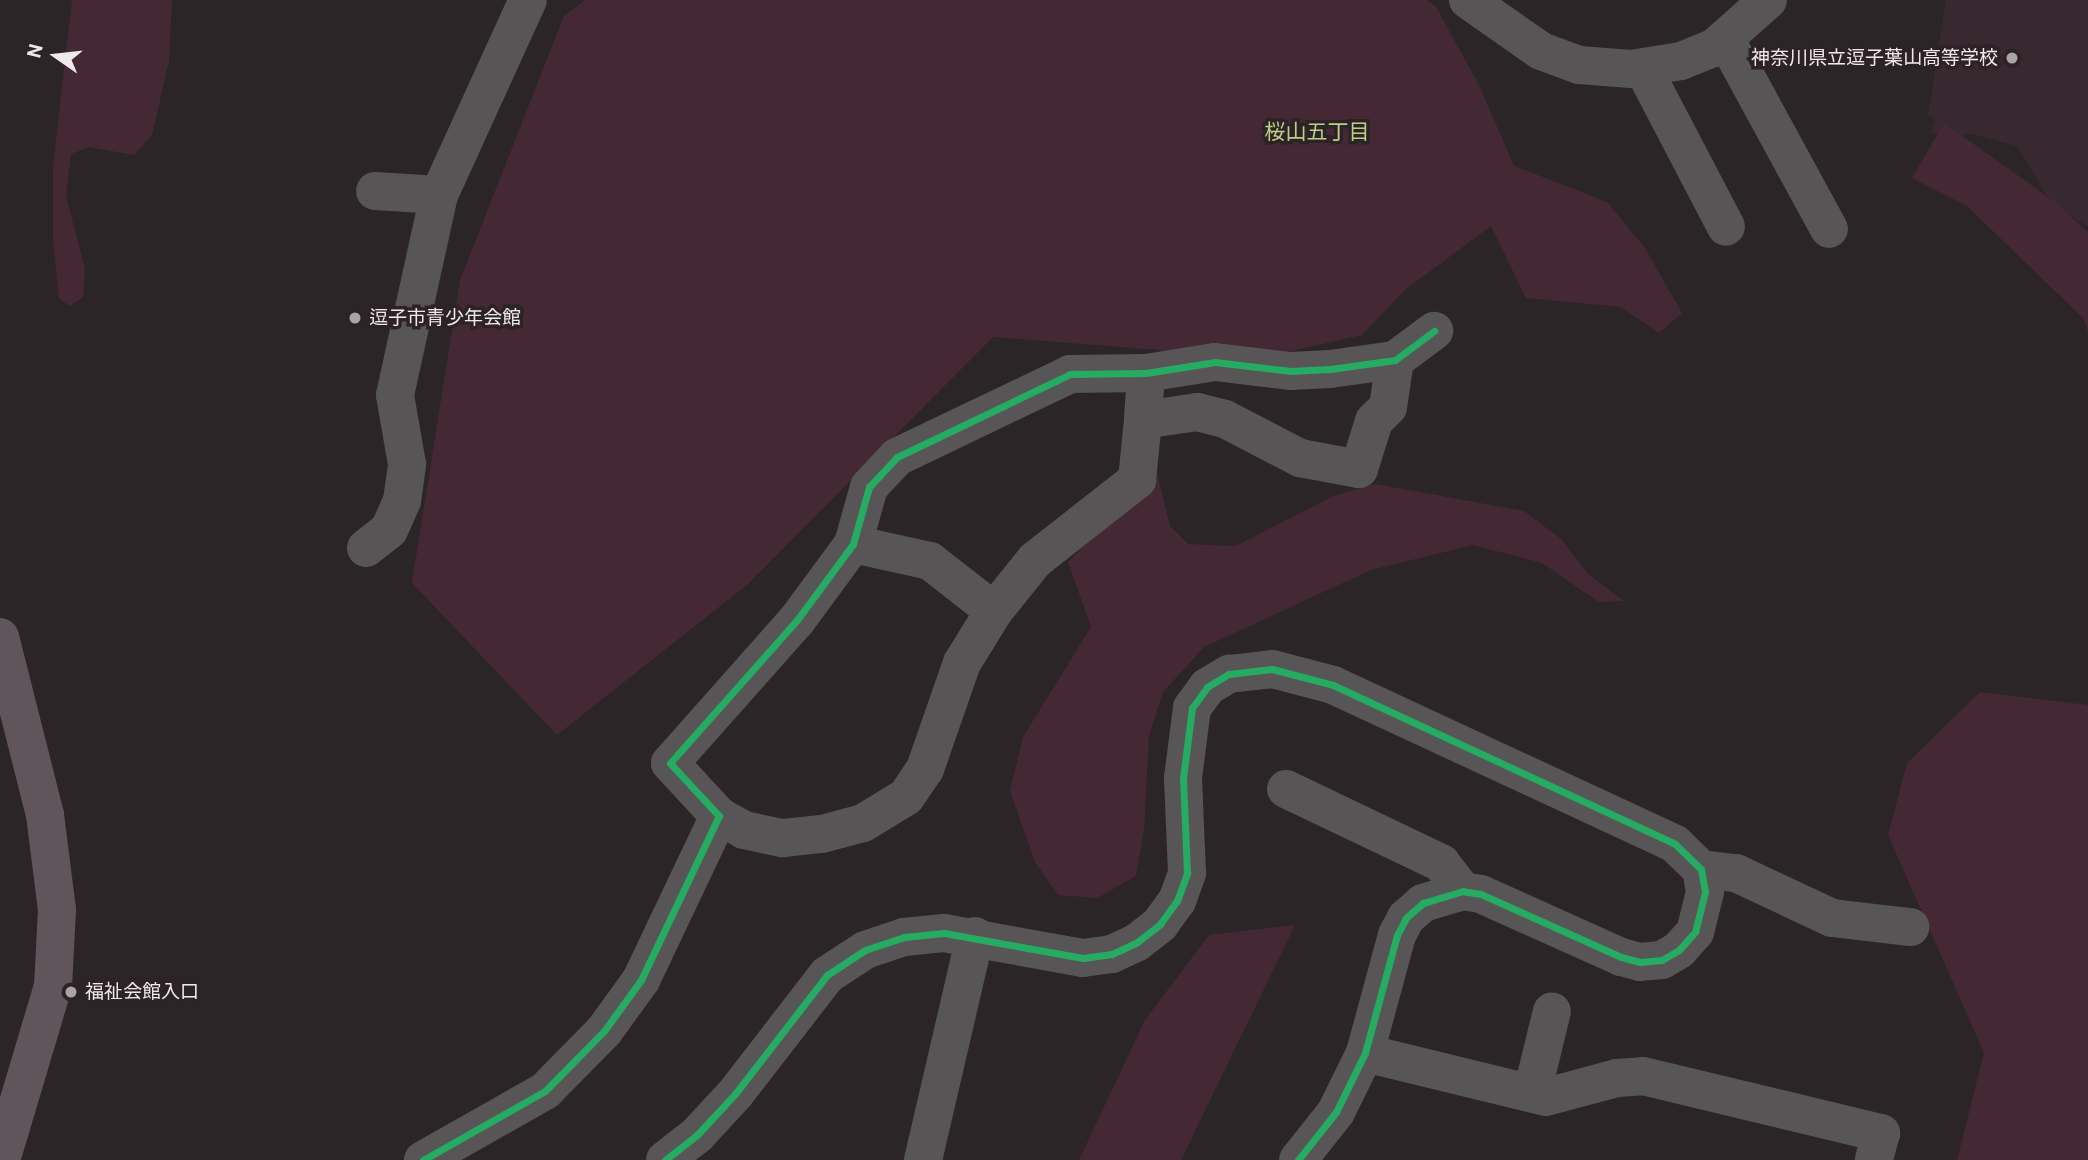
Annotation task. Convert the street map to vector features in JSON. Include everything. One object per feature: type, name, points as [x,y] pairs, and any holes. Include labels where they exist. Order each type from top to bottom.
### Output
[{"type":"main road","points":[[0,637],[46,815],[57,910],[52,986],[1,1160]]},
{"type":"street","points":[[366,548],[389,530],[402,501],[407,464],[395,395],[439,195],[528,0]]},
{"type":"street","points":[[1468,0],[1541,51],[1579,65],[1643,68],[1681,61],[1726,40],[1768,0]]},
{"type":"street","points":[[1726,40],[1829,229]]},
{"type":"street","points":[[1643,68],[1726,227]]},
{"type":"street","points":[[375,191],[439,195]]},
{"type":"street","points":[[1146,373],[1137,480],[1035,560],[994,611],[962,663],[925,769],[906,797],[863,823],[822,834],[783,838],[744,830],[719,816],[670,763],[797,620],[853,544],[869,486],[897,457],[1070,374],[1146,373],[1215,362],[1290,371],[1395,360],[1434,331]]},
{"type":"street","points":[[1143,419],[1197,412],[1224,419],[1300,458],[1359,469],[1374,421],[1388,407],[1395,360]]},
{"type":"street","points":[[853,544],[930,561],[994,611]]},
{"type":"street","points":[[665,1160],[697,1135],[735,1094],[827,975],[865,950],[904,937],[944,933],[975,936],[1083,958],[1136,943],[1160,923],[1177,901],[1187,873],[1183,778],[1192,708],[1208,687],[1228,674],[1249,669],[1294,672],[1334,685],[1675,844],[1701,869],[1705,892],[1695,932],[1679,950],[1662,960],[1640,962],[1481,894],[1463,891],[1423,903],[1406,918],[1365,1053],[1336,1112],[1298,1160]]},
{"type":"street","points":[[1286,789],[1441,863],[1463,891]]},
{"type":"street","points":[[423,1160],[531,1102],[604,1031],[640,980],[719,816]]},
{"type":"street","points":[[1701,869],[1736,873],[1832,918],[1910,928]]},
{"type":"street","points":[[923,1160],[975,936]]},
{"type":"street","points":[[1532,1093],[1552,1011]]},
{"type":"street","points":[[1365,1053],[1532,1093],[1567,1095],[1617,1078],[1643,1076],[1881,1133],[1874,1160]]},
{"type":"shaded area","points":[[72,0],[172,0],[169,61],[152,135],[134,155],[89,147],[71,154],[66,197],[85,268],[83,297],[70,306],[59,299],[53,239],[53,168]]},
{"type":"shaded area","points":[[585,0],[1427,0],[1436,7],[1479,85],[1514,166],[1607,202],[1645,248],[1682,313],[1659,333],[1621,307],[1526,298],[1491,226],[1406,289],[1362,335],[1261,358],[993,337],[748,584],[557,735],[412,583],[460,280],[564,16]]},
{"type":"shaded area","name":"神奈川県立逗子葉山高等学校","points":[[1946,0],[2088,0],[2088,227],[2051,203],[2017,146],[1971,134],[1947,138],[1931,132],[1935,119],[1928,115]]},
{"type":"shaded area","points":[[1944,123],[2055,202],[2088,232],[2088,332],[2084,319],[1967,206],[1912,178]]},
{"type":"shaded area","points":[[1155,465],[1170,526],[1188,544],[1236,546],[1333,496],[1375,484],[1524,511],[1561,539],[1589,575],[1624,601],[1599,602],[1542,563],[1473,545],[1371,570],[1204,647],[1163,692],[1149,736],[1144,830],[1136,876],[1097,898],[1058,895],[1035,862],[1010,791],[1023,737],[1091,627],[1068,562],[1124,507]]},
{"type":"shaded area","points":[[1980,692],[2088,705],[2088,1160],[1957,1160],[1984,1053],[1888,835],[1907,763]]},
{"type":"shaded area","points":[[1295,925],[1181,1160],[1079,1160],[1145,1020],[1209,935]]},
{"type":"cycle path","points":[[423,1160],[545,1091],[604,1031],[641,980],[719,816],[670,763],[797,620],[853,544],[869,487],[897,457],[1070,374],[1146,373],[1215,362],[1290,371],[1330,369],[1395,360],[1434,331]]},
{"type":"cycle path","points":[[665,1160],[697,1135],[735,1094],[827,975],[865,950],[904,937],[944,933],[1083,958],[1112,954],[1136,943],[1160,924],[1177,901],[1187,873],[1183,778],[1192,708],[1207,687],[1229,674],[1272,669],[1333,685],[1675,844],[1701,869],[1705,892],[1695,932],[1679,950],[1662,960],[1640,962],[1621,957],[1481,894],[1463,891],[1423,903],[1406,918],[1397,935],[1365,1053],[1336,1112],[1298,1160]]},
{"type":"place","name":"神奈川県立逗子葉山高等学校","points":[[2012,58]]},
{"type":"place","name":"逗子市青少年会館","points":[[355,318]]},
{"type":"place","name":"福祉会館入口","points":[[71,992]]},
{"type":"district","name":"桜山五丁目","points":[[1317,132]]}]
